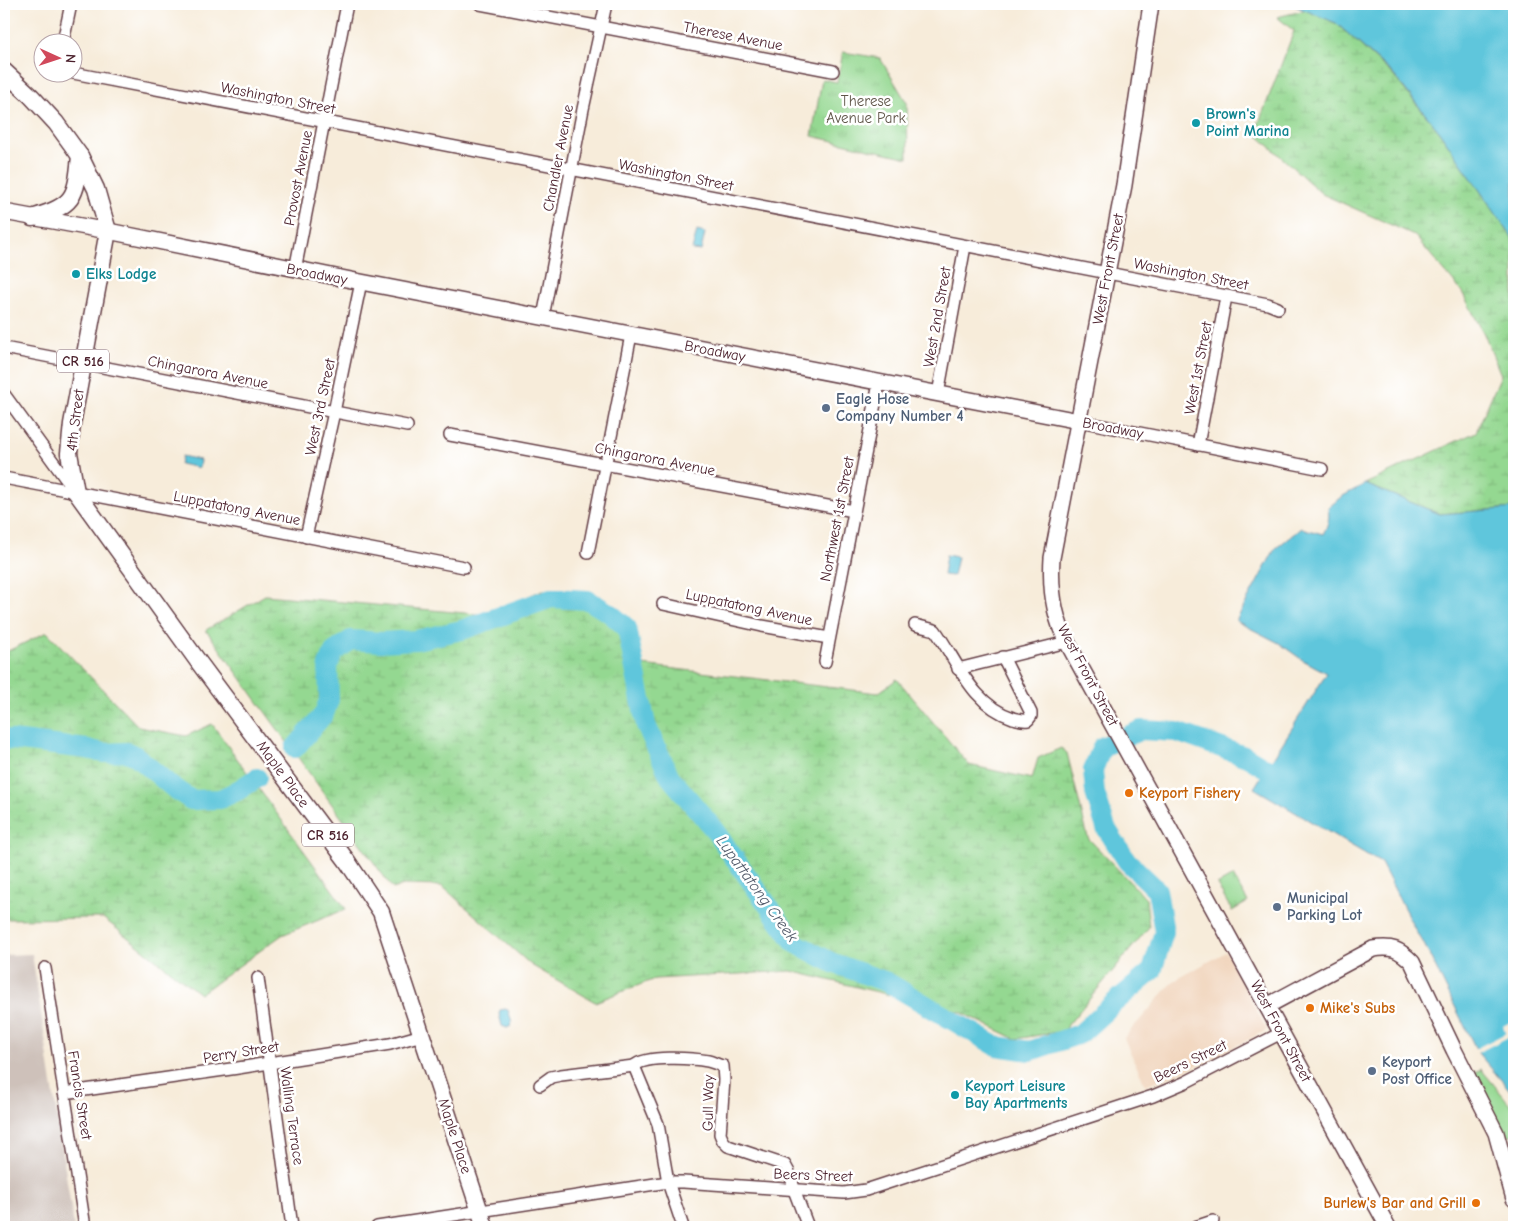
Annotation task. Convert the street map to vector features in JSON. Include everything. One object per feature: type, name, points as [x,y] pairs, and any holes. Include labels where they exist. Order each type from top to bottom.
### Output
[{"type":"main road","name":"West Front Street","points":[[1150,4],[1124,185],[1052,558],[1051,576],[1055,610],[1067,642],[1388,1227]]},
{"type":"main road","name":"CR 516","points":[[4,71],[56,123],[80,156],[96,189],[108,231]]},
{"type":"main road","points":[[32,218],[52,212],[65,205],[70,199],[78,183],[80,156]]},
{"type":"main road","name":"Broadway","points":[[4,212],[1079,421]]},
{"type":"main road","name":"4th Street","points":[[76,492],[69,453],[72,424],[108,231]]},
{"type":"main road","name":"Maple Place","points":[[76,492],[200,664],[341,853],[384,918],[485,1227]]},
{"type":"main road","points":[[1267,1006],[1374,950],[1384,948],[1402,952],[1412,962],[1496,1133],[1514,1199]]},
{"type":"street","points":[[65,32],[71,4]]},
{"type":"street","name":"Provost Avenue","points":[[295,270],[347,4]]},
{"type":"street","name":"Therese Avenue","points":[[480,4],[833,71]]},
{"type":"street","name":"Chandler Avenue","points":[[543,317],[600,26],[606,4]]},
{"type":"street","name":"Washington Street","points":[[82,75],[1268,304],[1278,308]]},
{"type":"street","name":"West 2nd Street","points":[[938,394],[965,246]]},
{"type":"street","name":"West 3rd Street","points":[[306,537],[361,282]]},
{"type":"street","name":"West 1st Street","points":[[1198,445],[1226,297]]},
{"type":"street","points":[[588,552],[631,335]]},
{"type":"street","name":"Chingarora Avenue","points":[[4,348],[407,426]]},
{"type":"street","name":"Northwest 1st Street","points":[[825,662],[879,383]]},
{"type":"street","name":"Maple Place","points":[[4,394],[76,492]]},
{"type":"street","name":"Broadway","points":[[1079,421],[1322,469]]},
{"type":"street","name":"Chingarora Avenue","points":[[450,435],[854,511]]},
{"type":"street","name":"Luppatatong Avenue","points":[[4,478],[464,567]]},
{"type":"street","name":"Luppatatong Avenue","points":[[664,604],[762,626],[829,638]]},
{"type":"street","points":[[915,625],[935,630],[958,669],[994,710],[1023,721],[1028,720],[1031,713],[1003,657]]},
{"type":"street","points":[[958,669],[1067,642]]},
{"type":"street","name":"Francis Street","points":[[45,968],[84,1227]]},
{"type":"street","name":"Walling Terrace","points":[[258,978],[292,1227]]},
{"type":"street","name":"Beers Street","points":[[377,1227],[668,1182],[790,1188],[794,1190],[844,1193],[872,1189],[1153,1096],[1186,1082],[1281,1033]]},
{"type":"street","name":"Perry Street","points":[[64,1094],[390,1044],[422,1035]]},
{"type":"street","name":"Gull Way","points":[[634,1066],[638,1062],[656,1058],[706,1061],[723,1066],[724,1080],[720,1134],[723,1141],[728,1146],[785,1165],[791,1176],[794,1190]]},
{"type":"street","points":[[540,1085],[560,1075],[634,1066],[658,1124],[668,1182],[683,1227]]},
{"type":"street","points":[[794,1190],[808,1227]]},
{"type":"street","points":[[1195,1227],[1213,1221]]},
{"type":"shaded area","points":[[1226,952],[1267,1030],[1198,1065],[1145,1085],[1124,1038],[1174,981]]},
{"type":"shaded area","points":[[32,954],[74,1227],[4,1227],[4,955]]},
{"type":"green space","points":[[1306,10],[1336,23],[1391,73],[1438,130],[1512,237],[1514,246],[1514,508],[1440,514],[1365,484],[1476,432],[1501,375],[1484,334],[1462,292],[1414,235],[1322,194],[1255,133],[1294,31],[1277,17]]},
{"type":"green space","name":"Therese Avenue Park","points":[[843,52],[880,58],[907,103],[908,158],[812,136],[822,79],[837,82]]},
{"type":"green space","points":[[542,590],[592,595],[628,621],[642,665],[878,693],[897,679],[969,765],[1032,779],[1038,758],[1061,748],[1067,753],[1088,838],[1146,899],[1149,927],[1063,1031],[1016,1039],[960,1012],[791,971],[655,979],[595,1002],[531,965],[442,886],[403,885],[393,889],[206,630],[265,595],[487,615]]},
{"type":"green space","points":[[47,632],[139,727],[186,736],[212,724],[346,909],[282,935],[200,994],[103,918],[4,919],[4,653]]},
{"type":"green space","points":[[1233,876],[1248,902],[1232,911],[1217,885]]},
{"type":"green space","points":[[1481,1069],[1514,1109],[1514,1133],[1505,1139],[1473,1072],[1475,1073]]},
{"type":"water","points":[[1290,4],[1514,4],[1514,246],[1512,237],[1438,130],[1392,73],[1336,23]]},
{"type":"water","points":[[697,231],[705,233],[701,251],[692,250]]},
{"type":"water","points":[[182,456],[200,460],[199,468],[180,464]]},
{"type":"water","points":[[1365,484],[1440,514],[1514,508],[1514,1095],[1478,1053],[1422,940],[1381,863],[1254,788],[1327,673],[1301,659],[1279,643],[1236,621],[1275,549],[1301,528],[1323,534],[1328,521],[1328,508],[1341,497]]},
{"type":"water","points":[[946,555],[957,557],[953,576],[943,575]]},
{"type":"water","points":[[500,1010],[508,1010],[512,1022],[511,1026],[507,1028],[502,1026],[499,1014]]},
{"type":"pier","points":[[1514,1020],[1514,1034],[1477,1053],[1475,1049],[1506,1033],[1503,1026]]},
{"type":"waterway","name":"Lupattatong Creek","points":[[295,748],[324,714],[329,700],[328,665],[334,652],[351,640],[381,642],[416,640],[462,630],[551,598],[588,600],[611,614],[627,628],[646,725],[670,777],[712,827],[795,943],[833,963],[887,982],[996,1046],[1030,1051],[1080,1034],[1152,971],[1164,932],[1157,890],[1127,861],[1106,828],[1095,793],[1093,770],[1102,747],[1141,730],[1177,732],[1247,757],[1267,769]]},
{"type":"waterway","points":[[4,739],[87,749],[104,753],[127,752],[136,756],[171,786],[191,800],[220,799],[257,778]]},
{"type":"place","name":"Brown's Point Marina","points":[[1196,123]]},
{"type":"place","name":"Elks Lodge","points":[[76,274]]},
{"type":"place","name":"Eagle Hose Company Number 4","points":[[826,408]]},
{"type":"place","name":"Keyport Fishery","points":[[1129,793]]},
{"type":"place","name":"Municipal Parking Lot","points":[[1277,907]]},
{"type":"place","name":"Mike's Subs","points":[[1310,1008]]},
{"type":"place","name":"Keyport Post Office","points":[[1372,1071]]},
{"type":"place","name":"Keyport Leisure Bay Apartments","points":[[955,1095]]},
{"type":"place","name":"Burlew's Bar and Grill","points":[[1476,1203]]}]
